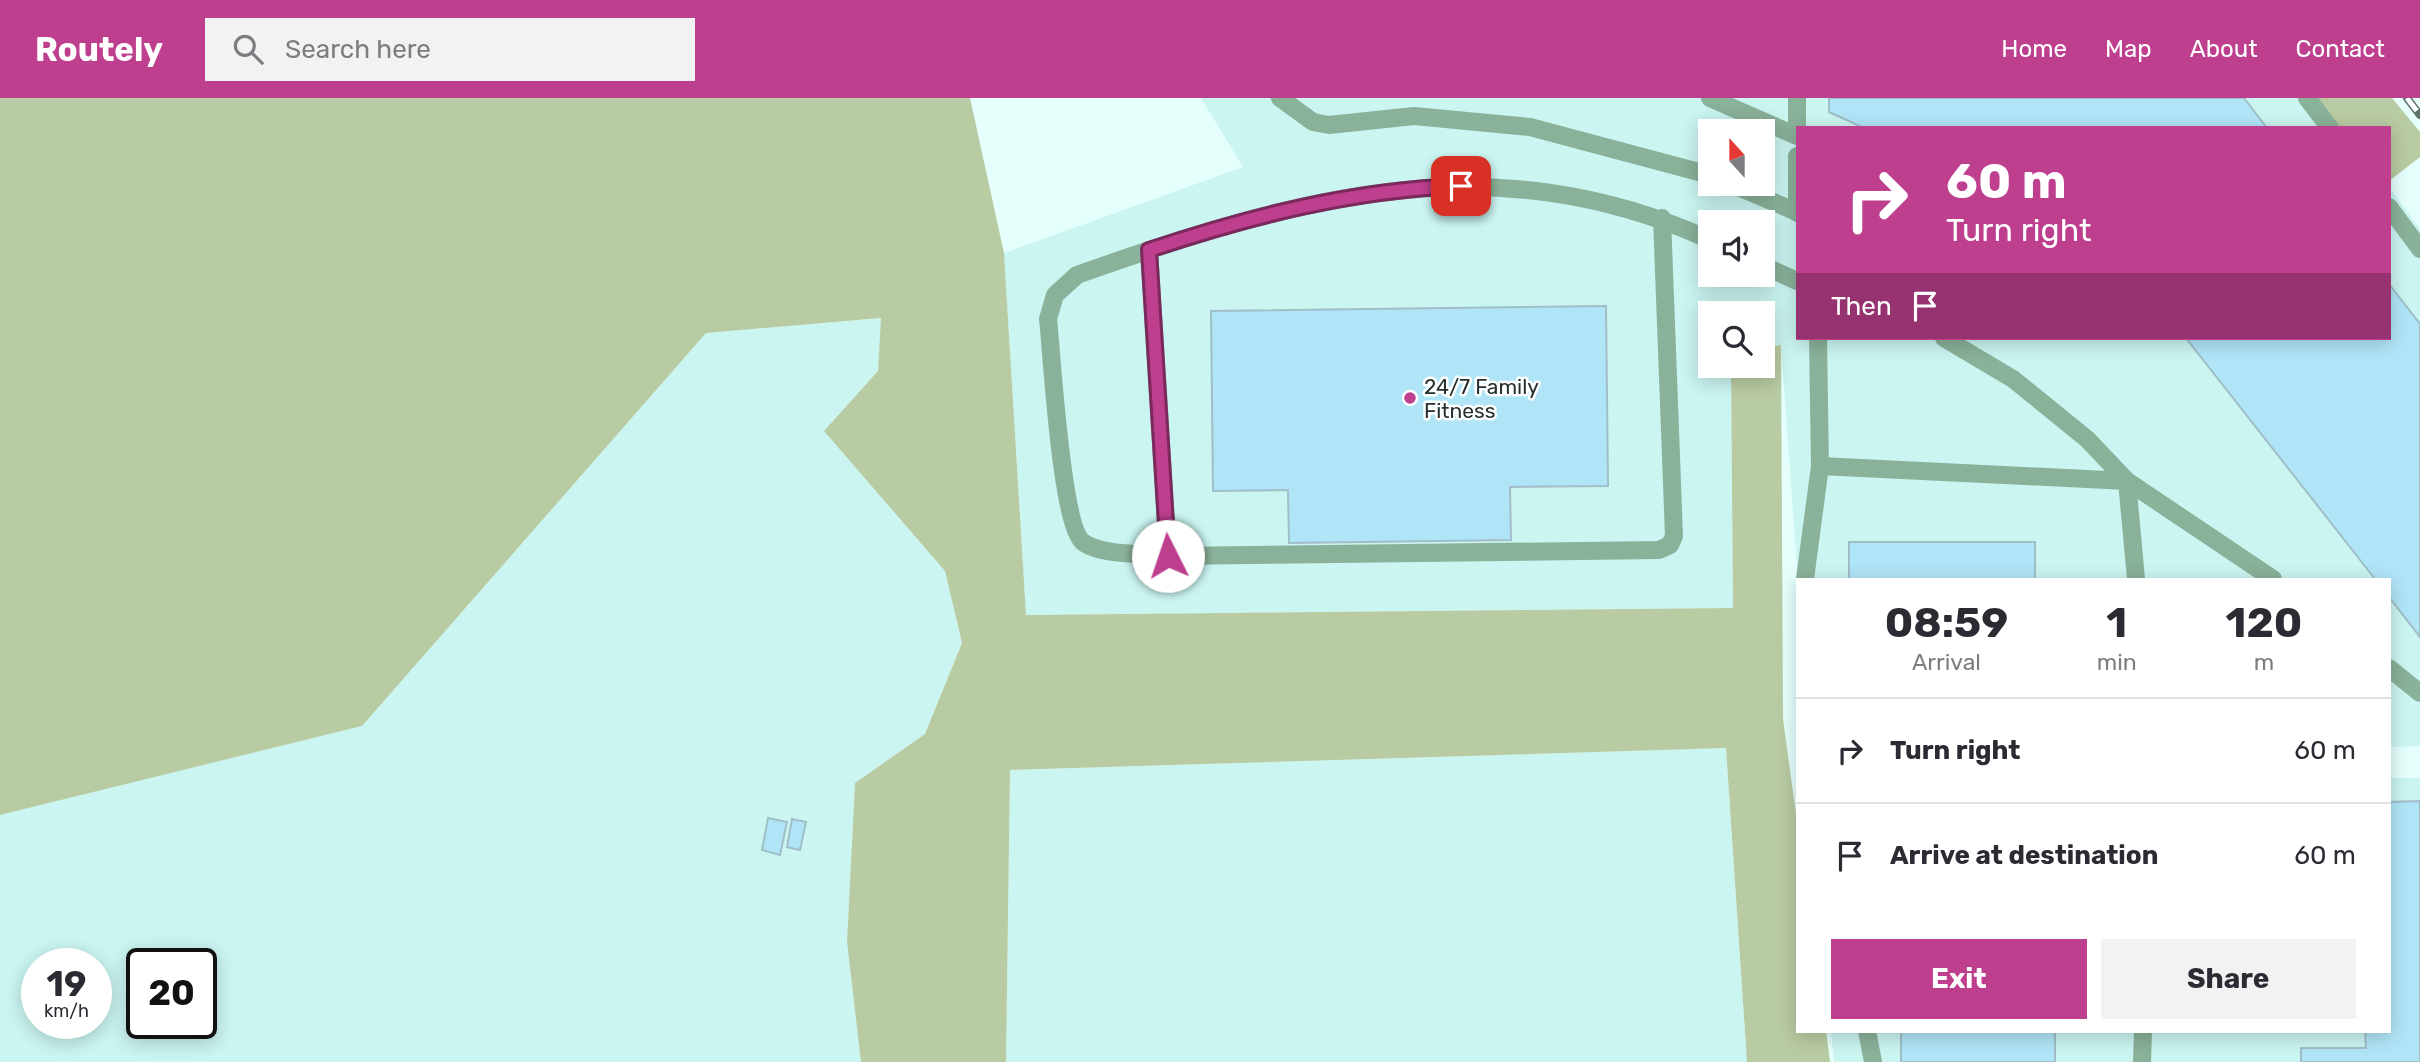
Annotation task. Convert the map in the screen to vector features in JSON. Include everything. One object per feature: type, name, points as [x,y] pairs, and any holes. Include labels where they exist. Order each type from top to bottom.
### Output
[{"type":"lane","points":[[1280,98],[1313,122],[1329,125],[1414,116],[1530,127],[1698,172]]},
{"type":"lane","points":[[1710,98],[1796,136]]},
{"type":"lane","points":[[1797,98],[1797,126]]},
{"type":"lane","points":[[2307,98],[2328,126]]},
{"type":"lane","points":[[1662,218],[1674,536],[1670,545],[1659,550],[1168,556],[1097,548],[1082,542],[1076,533],[1067,503],[1048,318],[1055,295],[1077,275],[1264,214],[1341,197],[1417,188],[1484,186],[1586,198],[1662,218],[1698,234]]},
{"type":"lane","points":[[1758,196],[1796,213]]},
{"type":"lane","points":[[2391,210],[2420,249]]},
{"type":"lane","points":[[1149,250],[1168,556]]},
{"type":"lane","points":[[1775,271],[1796,281]]},
{"type":"lane","points":[[1805,578],[1820,466],[1818,340]]},
{"type":"lane","points":[[1947,340],[2013,379],[2087,439],[2127,481],[2272,578]]},
{"type":"lane","points":[[1820,466],[2127,481]]},
{"type":"lane","points":[[2127,481],[2136,578]]},
{"type":"lane","points":[[2391,670],[2420,693]]},
{"type":"lane","points":[[1867,1033],[1873,1062]]},
{"type":"lane","points":[[2142,1062],[2143,1033]]},
{"type":"shaded area","points":[[1201,98],[2305,98],[2331,126],[1796,126],[1796,340],[2391,340],[2391,190],[2420,229],[2420,746],[2391,747],[2391,578],[1798,578],[1781,346],[1775,347],[1775,301],[1698,301],[1698,378],[1731,378],[1733,608],[1026,615],[1004,253],[1243,167]]},
{"type":"shaded area","points":[[882,318],[878,371],[824,431],[945,571],[962,643],[925,734],[855,783],[847,942],[861,1062],[0,1062],[0,815],[362,726],[706,333]]},
{"type":"shaded area","points":[[1726,748],[1747,1062],[1006,1062],[1010,770]]},
{"type":"shaded area","points":[[2391,778],[2420,778],[2420,1062],[1834,1062],[1831,1033],[2391,1033]]},
{"type":"green space","points":[[0,98],[970,98],[1004,253],[1026,615],[1733,608],[1731,378],[1775,378],[1775,346],[1781,345],[1783,719],[1796,814],[1796,1033],[1826,1033],[1830,1062],[1747,1062],[1726,748],[1010,770],[1006,1062],[861,1062],[847,942],[855,783],[925,734],[962,643],[945,571],[824,431],[878,371],[881,318],[706,333],[362,726],[0,815]]},
{"type":"green space","points":[[2306,98],[2392,98],[2420,132],[2420,157],[2391,179],[2391,126],[2331,126]]},
{"type":"building","points":[[1829,98],[2244,98],[2265,126],[1860,126],[1829,112]]},
{"type":"building","points":[[2391,287],[2420,324],[2420,637],[2391,600],[2391,578],[2374,578],[2188,340],[2391,340]]},
{"type":"building","name":"24/7 Family Fitness","points":[[1606,306],[1608,486],[1510,487],[1511,540],[1289,543],[1288,490],[1213,491],[1211,311]]},
{"type":"building","points":[[1849,542],[2035,542],[2035,578],[1849,578]]},
{"type":"building","points":[[2420,801],[2420,1062],[2301,1062],[2301,1048],[2366,1048],[2365,1033],[2391,1033],[2391,802]]},
{"type":"building","points":[[768,818],[787,822],[780,855],[762,850]]},
{"type":"building","points":[[792,819],[806,822],[800,850],[787,847]]},
{"type":"building","points":[[1901,1033],[2055,1033],[2055,1062],[1901,1062]]},
{"type":"railway","points":[[2407,98],[2420,115]]},
{"type":"place","name":"24/7 Family Fitness","points":[[1410,398]]},
{"type":"route","points":[[1168,556],[1149,250],[1264,214],[1341,197],[1461,186]]}]
